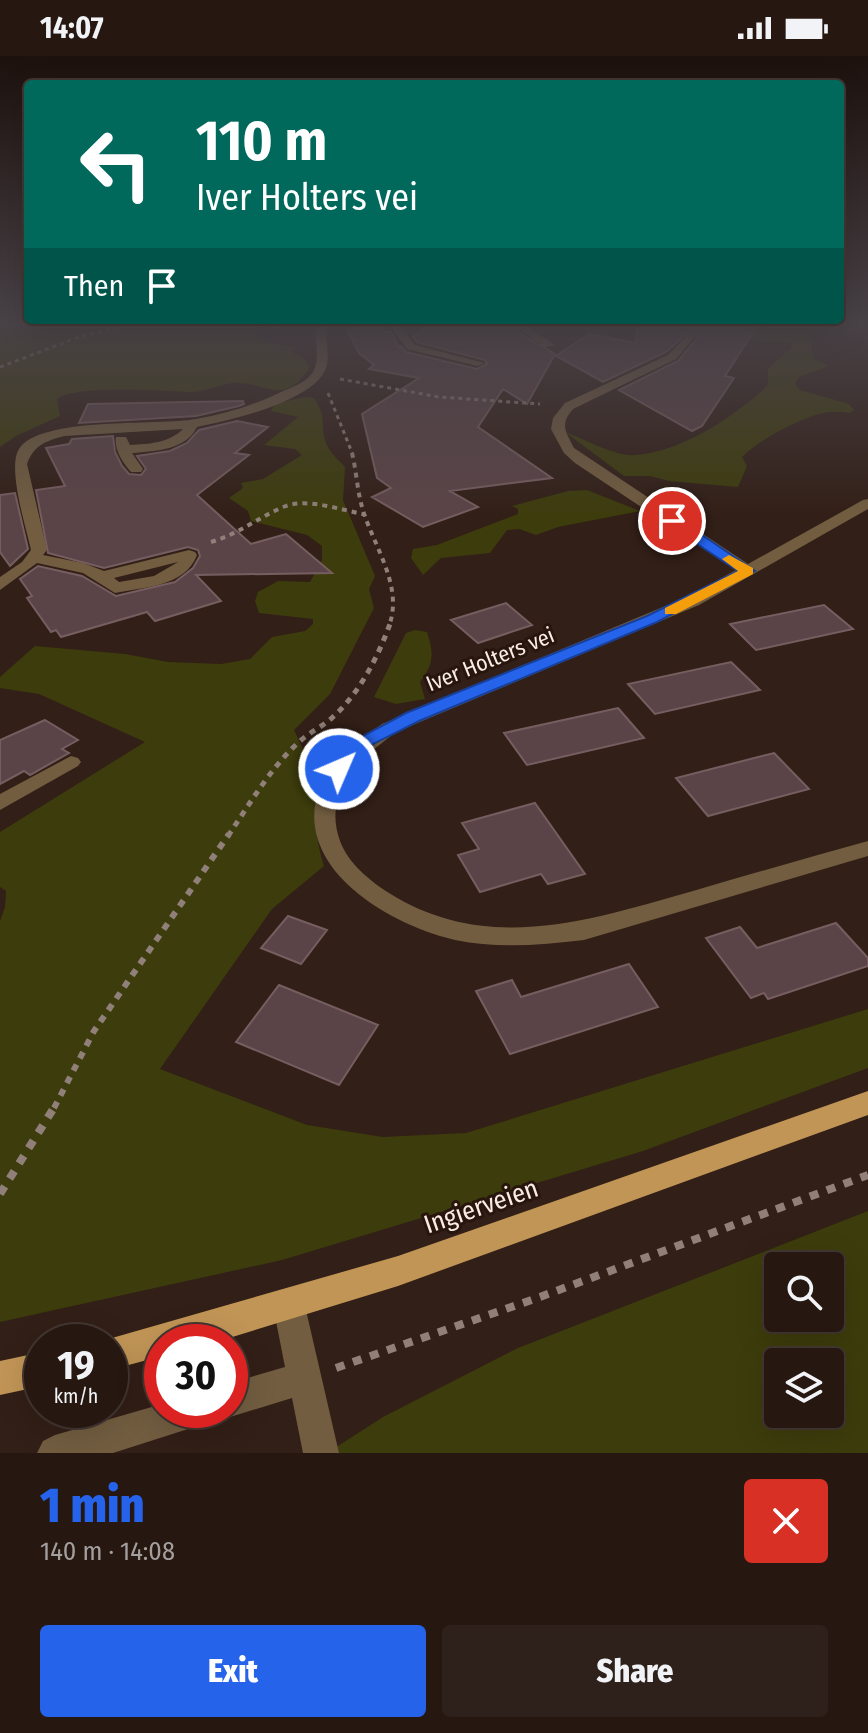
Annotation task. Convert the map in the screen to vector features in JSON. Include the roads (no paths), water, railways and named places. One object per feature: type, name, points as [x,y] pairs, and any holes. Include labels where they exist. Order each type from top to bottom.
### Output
[{"type":"main road","name":"Ingierveien","points":[[128,1348],[289,1306],[525,1228],[868,1103]]},
{"type":"main road","points":[[0,1378],[24,1373]]},
{"type":"street","points":[[0,585],[34,558],[39,550],[20,464],[23,450],[32,443],[56,433],[192,424],[255,408],[299,388]]},
{"type":"street","points":[[606,388],[569,406],[559,418],[557,429],[569,450],[748,571]]},
{"type":"street","points":[[123,450],[177,440],[189,432],[192,424]]},
{"type":"street","points":[[119,428],[123,450],[136,469]]},
{"type":"street","name":"Iver Holters vei","points":[[868,503],[748,571],[652,619],[412,717],[367,741],[345,760],[332,784],[325,813],[330,844],[349,877],[384,905],[437,926],[471,934],[507,937],[543,937],[584,931],[868,848]]},
{"type":"street","points":[[34,558],[85,568],[104,576],[115,588],[179,572],[187,564],[189,555]]},
{"type":"street","points":[[0,803],[71,762]]},
{"type":"street","points":[[289,1306],[321,1453]]},
{"type":"street","points":[[248,1395],[304,1378]]},
{"type":"street","points":[[55,1453],[144,1426]]}]
